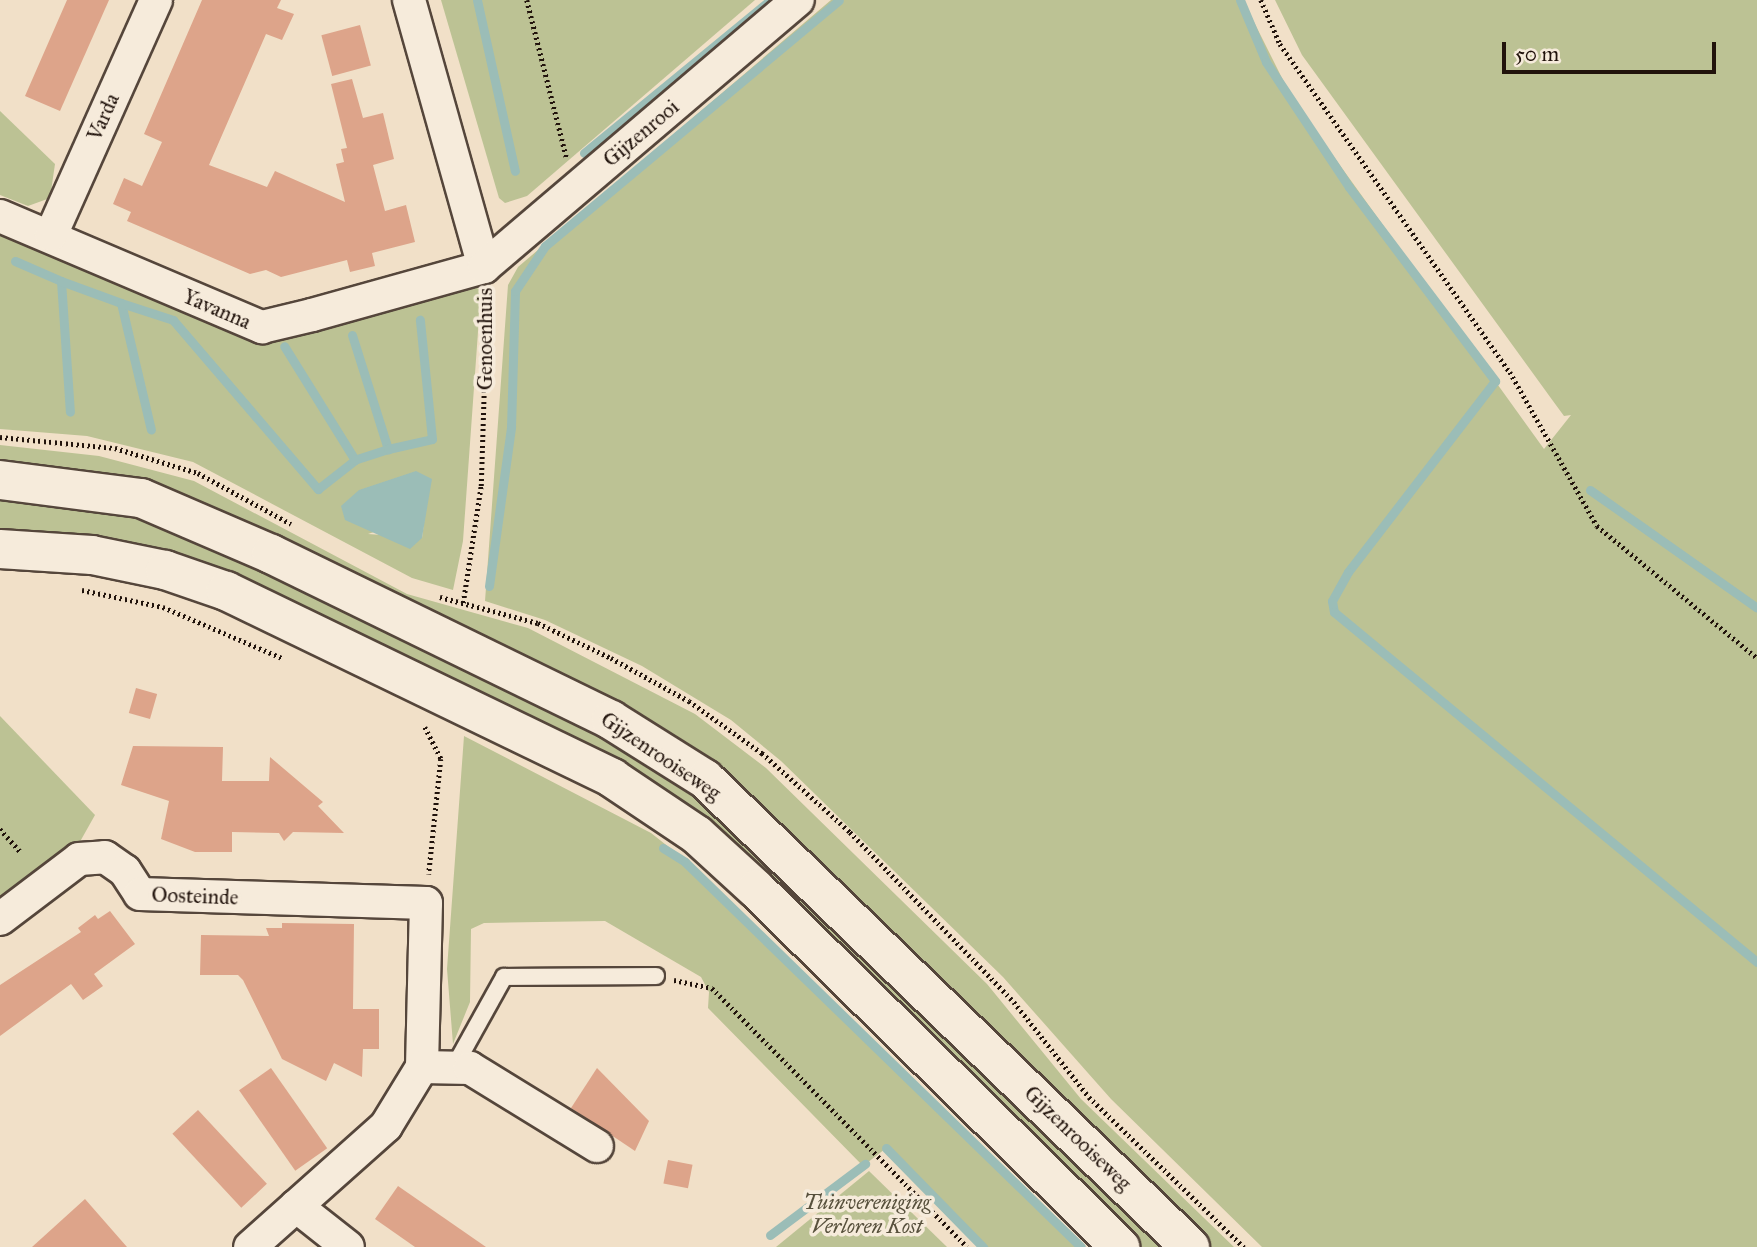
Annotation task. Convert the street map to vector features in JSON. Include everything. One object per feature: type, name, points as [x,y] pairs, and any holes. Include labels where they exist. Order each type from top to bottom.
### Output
[{"type":"main road","name":"Gijzenrooiseweg","points":[[0,480],[141,498],[271,554],[611,720],[705,779],[1190,1247]]},
{"type":"main road","points":[[0,549],[92,555],[165,570],[226,591],[612,778],[697,835],[756,889],[1121,1247]]},
{"type":"street","name":"Varda","points":[[51,234],[156,0]]},
{"type":"street","name":"Genoenhuis","points":[[409,0],[484,267]]},
{"type":"street","name":"Gijzenrooi","points":[[484,267],[798,0]]},
{"type":"street","name":"Yavanna","points":[[0,216],[51,234],[262,327],[484,267]]},
{"type":"street","name":"Oosteinde","points":[[0,919],[79,859],[105,857],[125,871],[140,894],[426,903]]},
{"type":"street","points":[[250,1247],[386,1126],[422,1067],[426,903]]},
{"type":"street","points":[[422,1067],[470,1068],[597,1146]]},
{"type":"street","points":[[296,1206],[348,1247]]},
{"type":"lane","points":[[454,1068],[504,977],[656,975]]},
{"type":"path","points":[[527,0],[575,190]]},
{"type":"path","points":[[1261,0],[1280,44],[1510,372],[1598,526],[1757,658]]},
{"type":"path","name":"Genoenhuis","points":[[463,603],[481,486],[489,313],[484,267]]},
{"type":"path","points":[[78,589],[163,607],[295,664]]},
{"type":"path","points":[[416,723],[429,729],[441,759],[426,903]]},
{"type":"path","points":[[0,829],[20,851]]},
{"type":"path","points":[[656,975],[712,988],[967,1247]]},
{"type":"green space","points":[[441,0],[755,0],[527,196],[505,203],[499,198]]},
{"type":"green space","points":[[831,0],[1243,0],[1293,100],[1544,449],[1571,415],[1564,416],[1302,55],[1275,0],[1757,0],[1757,1247],[1262,1247],[1111,1099],[1003,977],[781,761],[731,720],[642,666],[545,620],[485,601],[508,285],[518,267]]},
{"type":"green space","points":[[0,111],[55,164],[50,198],[28,206],[0,195]]},
{"type":"green space","points":[[0,229],[229,329],[473,286],[481,290],[463,541],[453,590],[412,578],[193,462],[87,436],[0,429]],"holes":[[[425,515],[422,538],[368,534]]]},
{"type":"green space","points":[[0,445],[99,456],[194,481],[407,594],[528,628],[695,714],[766,768],[987,984],[1081,1099],[1234,1247],[1203,1247],[738,793],[201,503],[101,473],[0,461]]},
{"type":"green space","points":[[0,494],[157,519],[649,751],[1176,1247],[1134,1247],[764,886],[273,599],[0,541]]},
{"type":"green space","points":[[0,716],[95,815],[77,847],[0,902]]},
{"type":"green space","points":[[464,736],[651,833],[689,863],[1084,1247],[984,1247],[885,1149],[863,1166],[708,1008],[709,992],[701,977],[605,921],[484,923],[471,929],[470,1002],[453,1044],[447,969]]},
{"type":"green space","name":"Tuinvereniging Verloren Kost","points":[[869,1171],[947,1247],[776,1247]]},
{"type":"water","points":[[416,471],[432,479],[422,538],[410,549],[345,520],[341,506],[359,490]]},
{"type":"building","points":[[67,0],[109,0],[60,111],[25,96]]},
{"type":"building","points":[[202,0],[281,0],[277,8],[294,14],[282,40],[266,34],[209,165],[267,187],[275,171],[345,202],[336,164],[344,162],[341,149],[347,148],[331,84],[352,79],[363,118],[383,113],[394,159],[373,165],[385,211],[406,205],[415,242],[372,253],[375,266],[350,272],[347,260],[281,277],[266,270],[250,274],[127,221],[131,212],[113,204],[124,178],[142,186],[162,142],[144,134]]},
{"type":"building","points":[[360,25],[371,66],[332,76],[321,35]]},
{"type":"building","points":[[136,688],[157,694],[150,719],[129,713]]},
{"type":"building","points":[[133,746],[223,747],[222,781],[269,781],[270,757],[323,802],[318,806],[344,833],[293,832],[284,841],[279,833],[232,832],[232,852],[195,852],[161,839],[169,801],[121,785]]},
{"type":"building","points":[[110,911],[135,944],[94,974],[103,986],[83,1000],[71,984],[0,1036],[0,985],[81,932],[78,928],[95,915],[98,919]]},
{"type":"building","points":[[282,923],[354,924],[353,1009],[379,1009],[379,1049],[363,1049],[362,1077],[334,1063],[326,1081],[282,1059],[243,980],[238,975],[200,975],[201,935],[269,936],[266,928],[282,928]]},
{"type":"building","points":[[271,1068],[327,1148],[295,1171],[239,1090]]},
{"type":"building","points":[[597,1068],[649,1121],[635,1151],[571,1108]]},
{"type":"building","points":[[198,1110],[267,1184],[241,1208],[172,1134]]},
{"type":"building","points":[[668,1160],[693,1165],[688,1188],[663,1184]]},
{"type":"building","points":[[398,1186],[486,1247],[415,1247],[375,1219]]},
{"type":"building","points":[[85,1199],[127,1247],[32,1247]]},
{"type":"waterway","points":[[477,0],[515,171]]},
{"type":"waterway","points":[[584,153],[770,0]]},
{"type":"waterway","points":[[489,586],[511,427],[515,291],[545,246],[839,0]]},
{"type":"waterway","points":[[1240,0],[1266,62],[1349,187],[1495,381],[1348,572],[1332,601],[1334,612],[1757,962]]},
{"type":"waterway","points":[[15,261],[61,281],[70,412]]},
{"type":"waterway","points":[[61,281],[121,303],[151,430]]},
{"type":"waterway","points":[[121,303],[173,320],[318,489],[355,460],[284,346]]},
{"type":"waterway","points":[[388,449],[432,439],[420,320]]},
{"type":"waterway","points":[[352,335],[388,449],[355,460]]},
{"type":"waterway","points":[[1590,490],[1757,608]]},
{"type":"waterway","points":[[663,848],[685,862],[1081,1247]]},
{"type":"waterway","points":[[886,1148],[983,1247]]},
{"type":"waterway","points":[[770,1235],[865,1164]]}]
